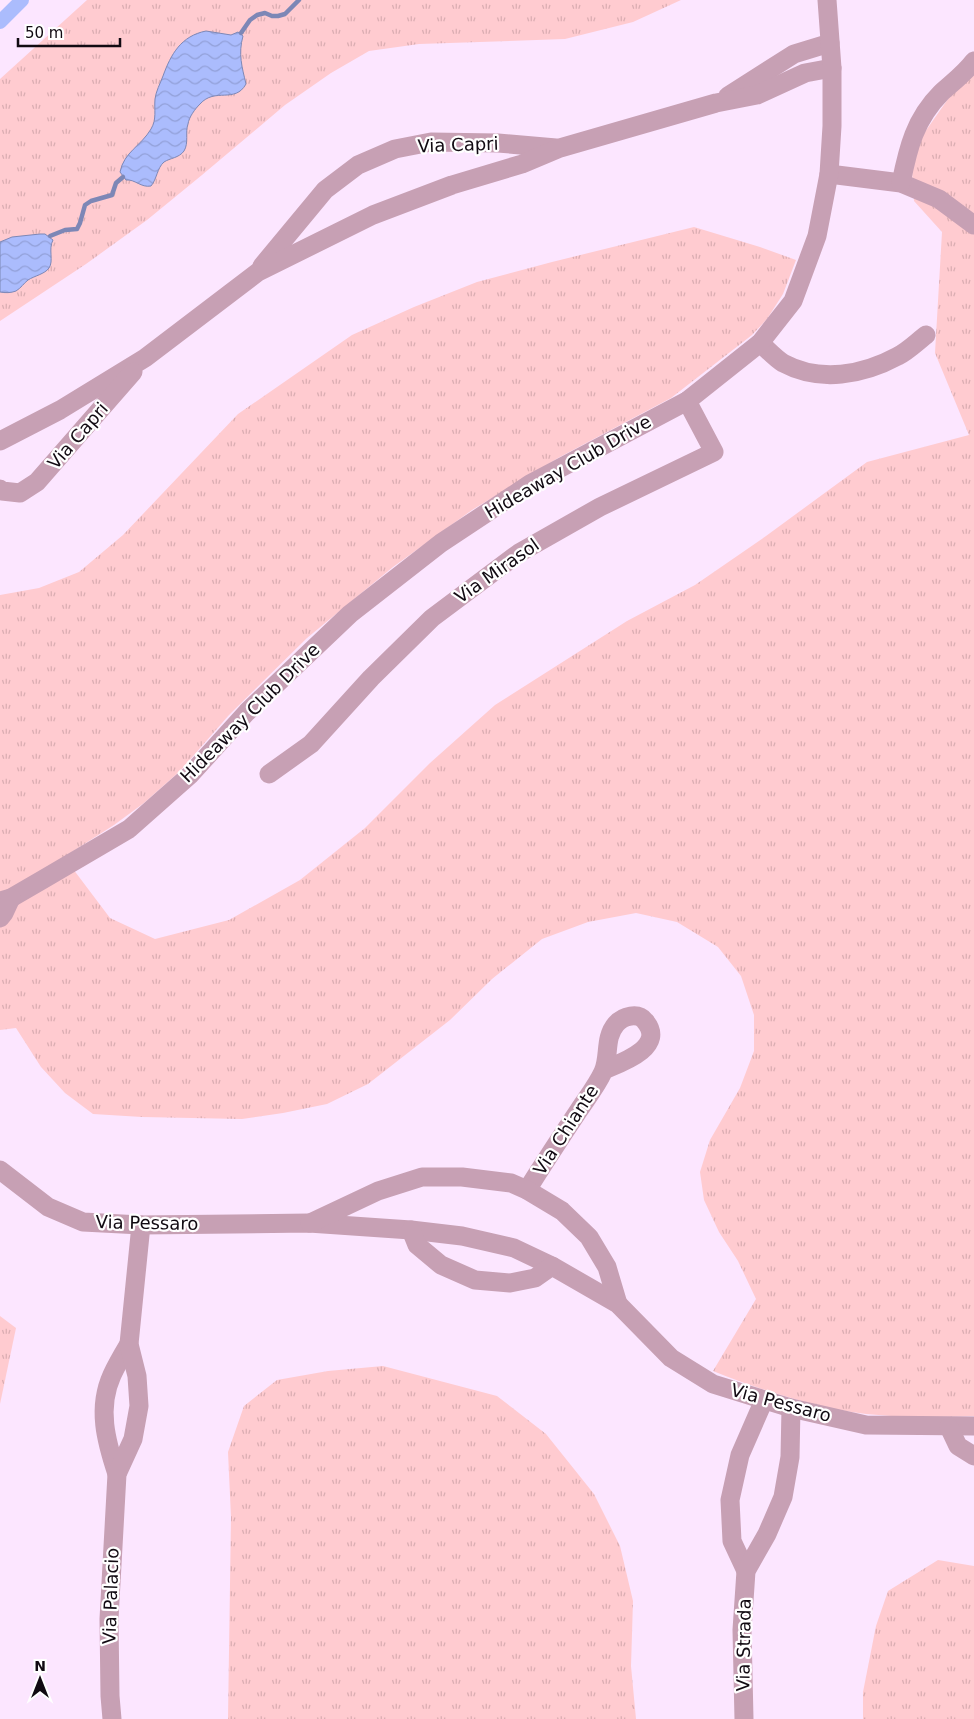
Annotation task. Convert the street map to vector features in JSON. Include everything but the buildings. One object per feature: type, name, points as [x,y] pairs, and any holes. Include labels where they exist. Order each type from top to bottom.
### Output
[{"type":"street","name":"Hideaway Club Drive","points":[[0,918],[4,914],[5,899],[129,829],[190,775],[247,712],[350,614],[441,543],[530,484],[686,401],[760,343],[792,301],[817,236],[829,174],[832,126],[832,68],[827,0]]},
{"type":"street","name":"Via Capri","points":[[716,103],[794,54],[830,43]]},
{"type":"street","points":[[901,183],[909,147],[918,123],[940,94],[965,73],[974,61]]},
{"type":"street","name":"Via Capri","points":[[0,440],[60,410],[145,358],[258,272],[374,214],[452,185],[522,164],[560,148],[716,103],[757,95],[805,73],[832,68]]},
{"type":"street","name":"Via Capri","points":[[258,272],[325,190],[358,165],[395,149],[431,142],[498,143],[560,148]]},
{"type":"street","points":[[829,174],[901,183],[939,199],[974,224]]},
{"type":"street","points":[[760,343],[782,362],[806,373],[829,376],[864,370],[899,356],[926,335]]},
{"type":"street","name":"Via Capri","points":[[0,489],[2,491],[20,493],[38,482],[145,358]]},
{"type":"street","name":"Via Mirasol","points":[[269,774],[310,744],[371,678],[432,618],[519,552],[600,507],[714,452],[686,401]]},
{"type":"street","name":"Via Chiante","points":[[527,1190],[604,1070]]},
{"type":"street","name":"Via Pessaro","points":[[0,1170],[48,1207],[83,1222],[141,1225],[309,1224],[411,1230],[462,1236],[514,1248],[552,1266],[618,1304],[671,1358],[712,1384],[791,1408],[866,1425],[974,1426]]},
{"type":"street","name":"Via Pessaro","points":[[309,1224],[378,1191],[422,1177],[462,1177],[511,1184],[527,1190],[562,1211],[589,1237],[607,1267],[618,1304]]},
{"type":"street","name":"Via Palacio","points":[[112,1719],[109,1619],[117,1474],[133,1439],[139,1406],[137,1376],[129,1344],[141,1225]]},
{"type":"street","points":[[411,1230],[417,1245],[441,1265],[475,1280],[510,1283],[535,1278],[552,1266]]},
{"type":"street","name":"Via Palacio","points":[[117,1474],[106,1442],[104,1405],[111,1376],[129,1344]]},
{"type":"street","name":"Via Strada","points":[[746,1571],[732,1541],[730,1500],[740,1455],[764,1400]]},
{"type":"street","name":"Via Strada","points":[[744,1719],[742,1630],[746,1571],[767,1534],[783,1497],[790,1457],[791,1408]]},
{"type":"street","points":[[949,1427],[958,1446],[974,1456]]},
{"type":"green space","points":[[87,0],[681,0],[633,22],[565,39],[419,44],[369,51],[331,73],[285,105],[147,220],[86,264],[0,321],[0,79]]},
{"type":"green space","points":[[974,69],[974,1416],[901,1416],[865,1414],[829,1408],[756,1387],[713,1371],[756,1299],[738,1261],[719,1232],[704,1200],[700,1172],[710,1140],[740,1088],[754,1051],[754,1015],[741,976],[718,947],[677,922],[636,913],[588,922],[542,939],[492,979],[450,1020],[368,1084],[327,1104],[242,1119],[142,1117],[93,1114],[65,1093],[41,1067],[16,1028],[0,1030],[0,595],[39,588],[79,572],[123,535],[238,414],[352,335],[414,307],[477,282],[694,227],[796,260],[783,294],[767,319],[752,335],[671,398],[558,458],[472,510],[393,567],[307,638],[229,715],[180,771],[144,803],[64,857],[110,918],[155,939],[229,920],[300,880],[365,828],[430,763],[495,705],[627,621],[695,585],[867,462],[969,435],[935,353],[942,232],[914,201],[912,172],[920,139],[948,99]]},
{"type":"green space","points":[[0,1316],[16,1328],[0,1404]]},
{"type":"green space","points":[[383,1366],[497,1396],[546,1434],[594,1494],[620,1546],[633,1601],[631,1666],[636,1719],[228,1719],[231,1517],[228,1452],[244,1406],[277,1380],[328,1371]]},
{"type":"green space","points":[[938,1560],[974,1566],[974,1719],[863,1719],[863,1692],[876,1626],[888,1591]]},
{"type":"water","points":[[206,31],[231,35],[238,32],[243,36],[241,55],[246,84],[236,93],[218,95],[206,99],[198,106],[192,113],[189,121],[184,151],[180,155],[164,162],[151,186],[144,186],[126,180],[120,172],[122,165],[153,125],[156,93],[170,60],[178,47],[190,37]]},
{"type":"water","points":[[45,234],[53,240],[49,268],[28,280],[16,291],[0,292],[0,242],[12,237]]},
{"type":"waterway","points":[[0,22],[22,0]]},
{"type":"waterway","points":[[241,33],[250,20],[257,15],[265,13],[278,16],[285,14],[299,0]]},
{"type":"waterway","points":[[50,236],[65,230],[77,229],[85,205],[91,201],[112,195],[116,183],[123,177]]}]
